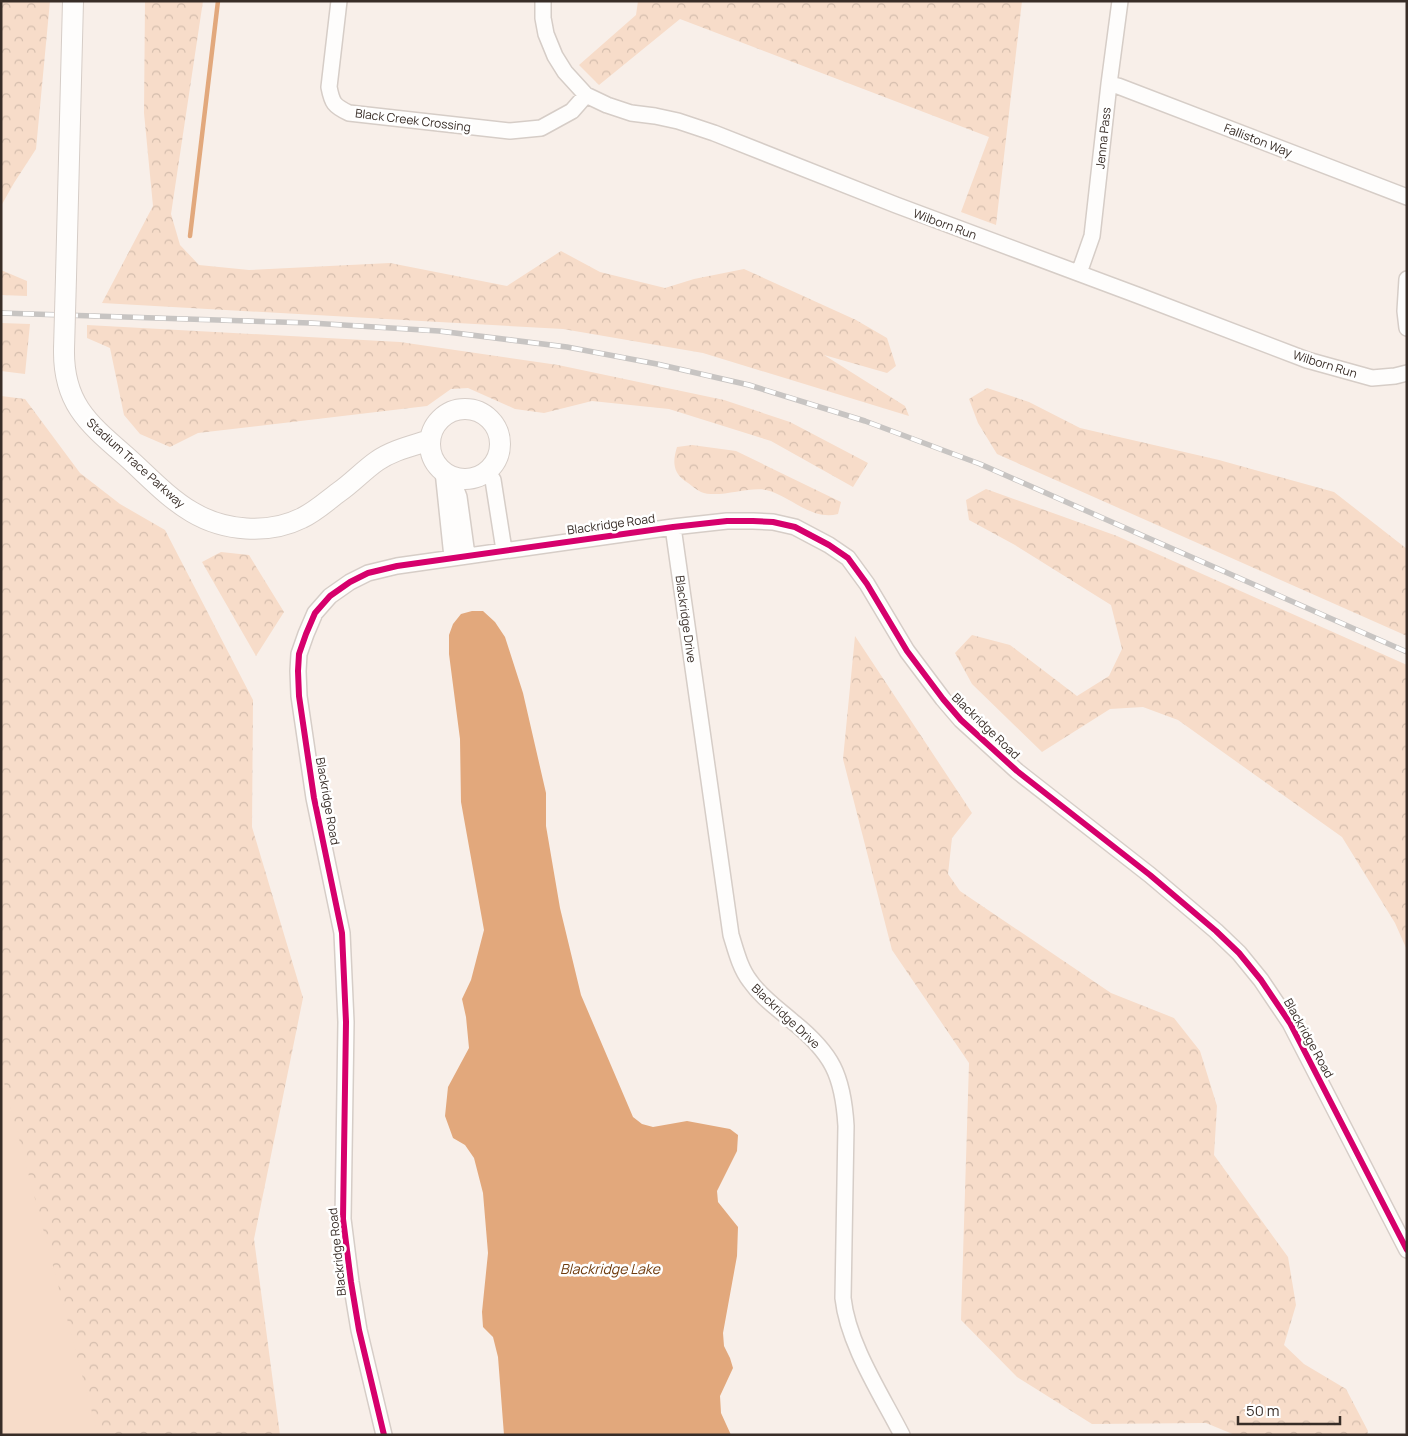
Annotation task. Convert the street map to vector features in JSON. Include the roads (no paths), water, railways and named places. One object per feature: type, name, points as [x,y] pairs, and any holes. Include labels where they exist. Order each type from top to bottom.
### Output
[{"type":"street","name":"Stadium Trace Parkway","points":[[73,1],[64,367],[67,383],[74,402],[87,420],[164,490],[192,512],[214,522],[258,529],[282,526],[302,518],[340,492],[377,461],[393,452],[430,440]]},
{"type":"street","name":"Black Creek Crossing","points":[[339,1],[329,87],[332,99],[337,107],[349,112],[510,131],[542,128],[572,110],[586,95]]},
{"type":"street","name":"Wilborn Run","points":[[544,1],[543,18],[546,34],[555,56],[565,72],[586,95],[607,105],[631,113],[656,116],[714,133],[896,205],[1307,360],[1372,378],[1407,373]]},
{"type":"street","name":"Jenna Pass","points":[[1079,273],[1092,236],[1120,1]]},
{"type":"street","name":"Falliston Way","points":[[1109,84],[1407,197]]},
{"type":"street","points":[[1407,279],[1405,311],[1407,328]]},
{"type":"street","points":[[447,473],[470,478],[479,476],[487,471],[496,460],[500,440],[495,425],[483,413],[466,408],[449,412],[436,424],[430,440],[433,457],[447,473],[459,497],[467,555]]},
{"type":"street","points":[[487,471],[493,480],[504,550]]},
{"type":"street","points":[[447,473],[452,557]]},
{"type":"street","name":"Blackridge Road","points":[[384,1435],[359,1330],[343,1218],[346,1022],[343,942],[314,798],[299,696],[299,654],[316,613],[330,596],[350,582],[368,573],[387,568],[452,557],[727,521],[773,522],[794,528],[813,536],[848,558],[867,584],[907,651],[961,720],[1017,771],[1150,875],[1208,925],[1239,953],[1261,980],[1290,1023],[1407,1250]]},
{"type":"street","name":"Blackridge Drive","points":[[673,527],[731,935],[739,962],[749,981],[765,999],[795,1023],[822,1049],[834,1066],[839,1079],[845,1100],[846,1126],[842,1298],[844,1313],[855,1344],[902,1435]]},
{"type":"water","name":"Blackridge Lake","points":[[483,611],[495,622],[505,637],[523,693],[546,793],[546,826],[560,908],[581,995],[633,1117],[642,1124],[653,1127],[687,1121],[730,1129],[738,1135],[737,1151],[717,1191],[718,1202],[738,1227],[737,1256],[723,1333],[724,1346],[733,1368],[720,1396],[721,1413],[731,1435],[504,1435],[498,1357],[493,1337],[483,1327],[482,1312],[488,1253],[483,1193],[474,1158],[465,1145],[453,1138],[445,1116],[448,1087],[469,1048],[462,999],[471,980],[484,930],[461,802],[460,739],[449,654],[449,635],[453,624],[461,614]]},
{"type":"waterway","points":[[190,236],[218,1]]},
{"type":"railway","points":[[1,313],[311,323],[439,331],[567,347],[657,364],[749,385],[865,421],[980,464],[1407,652]]}]
